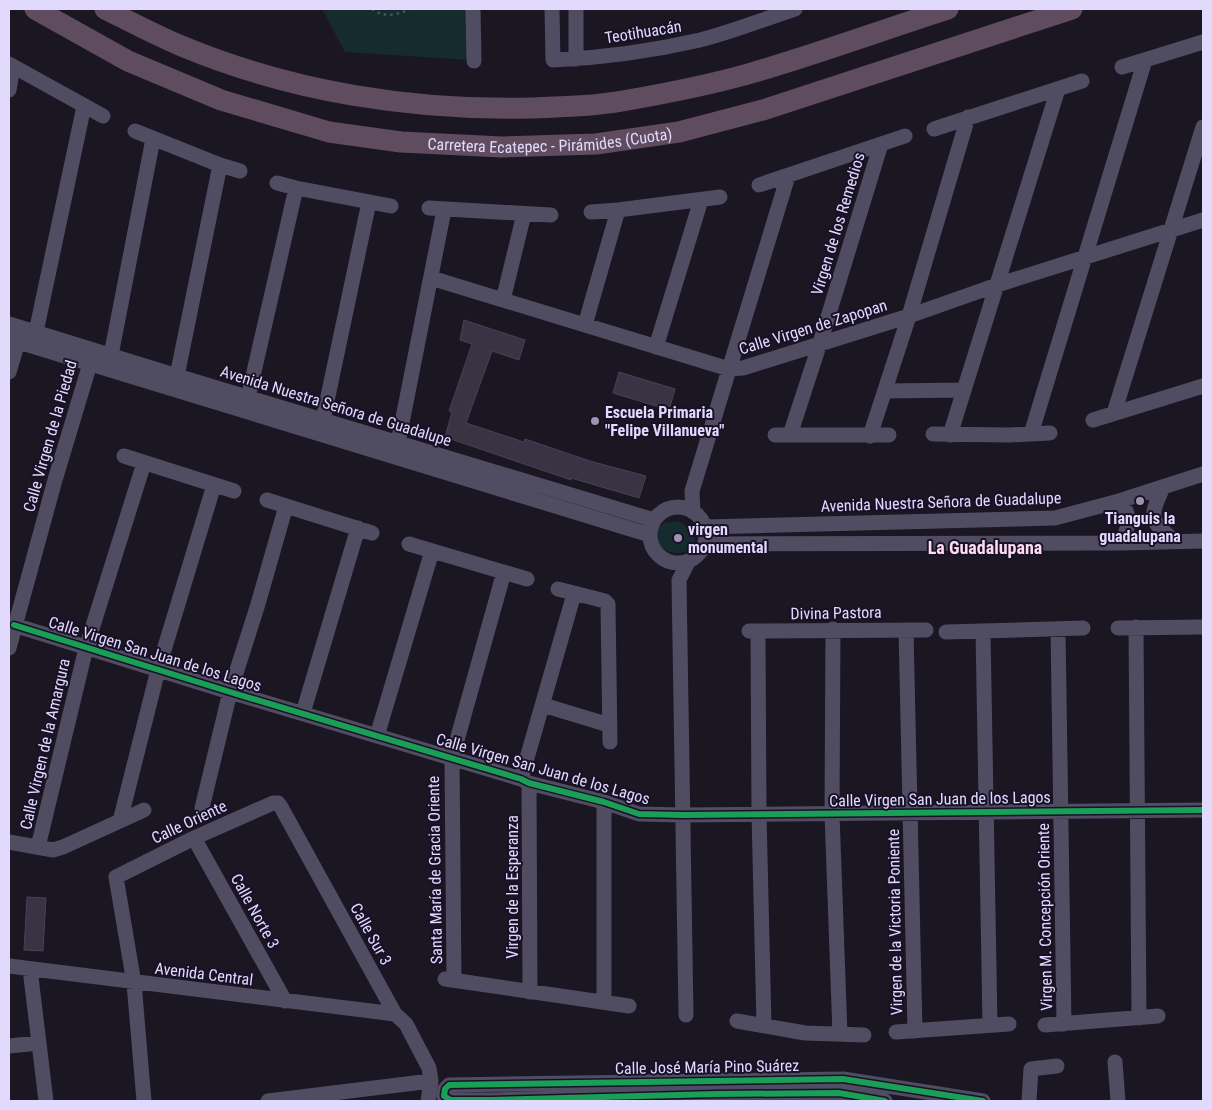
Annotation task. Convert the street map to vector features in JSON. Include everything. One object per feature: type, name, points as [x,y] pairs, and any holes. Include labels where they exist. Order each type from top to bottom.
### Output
[{"type":"highway","name":"Carretera Ecatepec - Pirámides (Cuota)","points":[[35,9],[128,61],[221,100],[329,132],[401,142],[502,147],[596,144],[679,132],[763,110],[1072,9]]},
{"type":"highway","name":"Carretera Ecatepec - Pirámides (Cuota)","points":[[105,9],[184,47],[236,66],[288,81],[344,93],[399,101],[502,108],[566,107],[615,102],[680,90],[748,74],[948,9]]},
{"type":"street","points":[[473,9],[474,61]]},
{"type":"street","name":"Teotihuacán","points":[[552,9],[552,60],[576,59],[645,50],[702,39],[795,9]]},
{"type":"street","points":[[576,9],[576,59]]},
{"type":"street","points":[[1122,67],[1203,42]]},
{"type":"street","points":[[1031,434],[1146,60]]},
{"type":"street","points":[[9,90],[11,65],[103,116]]},
{"type":"street","points":[[934,129],[1082,81]]},
{"type":"street","points":[[950,435],[1058,88]]},
{"type":"street","points":[[36,332],[84,106]]},
{"type":"street","points":[[890,435],[870,436],[909,316],[968,118]]},
{"type":"street","points":[[1114,413],[1203,127]]},
{"type":"street","points":[[135,131],[220,166],[240,172]]},
{"type":"street","name":"Virgen de los Remedios","points":[[758,185],[905,136]]},
{"type":"street","points":[[111,355],[153,139]]},
{"type":"street","name":"Virgen de los Remedios","points":[[870,436],[782,435],[820,343],[881,144]]},
{"type":"street","points":[[177,376],[220,166]]},
{"type":"street","points":[[693,512],[692,491],[788,176]]},
{"type":"street","points":[[277,183],[391,206]]},
{"type":"street","points":[[248,398],[296,188]]},
{"type":"street","points":[[590,212],[720,197]]},
{"type":"street","points":[[656,347],[702,200]]},
{"type":"street","points":[[323,420],[369,202]]},
{"type":"street","points":[[429,208],[552,215]]},
{"type":"street","points":[[398,443],[444,210]]},
{"type":"street","points":[[585,325],[618,210]]},
{"type":"street","points":[[503,300],[524,214]]},
{"type":"street","name":"Calle Virgen de Zapopan","points":[[431,278],[729,369],[743,368],[1203,220]]},
{"type":"street","name":"Avenida Nuestra Señora de Guadalupe","points":[[9,324],[36,332],[92,358],[111,355],[654,520]]},
{"type":"street","points":[[9,372],[13,340]]},
{"type":"street","name":"Avenida Nuestra Señora de Guadalupe","points":[[13,340],[92,358],[650,534]]},
{"type":"street","name":"Calle Virgen de la Piedad","points":[[9,648],[55,480],[92,358]]},
{"type":"street","points":[[1093,420],[1203,386]]},
{"type":"street","points":[[885,391],[964,390]]},
{"type":"street","points":[[933,434],[1010,436],[1050,433]]},
{"type":"street","points":[[124,456],[234,490]]},
{"type":"street","name":"Calle Virgen de la Amargura","points":[[38,847],[86,648],[144,463]]},
{"type":"street","name":"Avenida Nuestra Señora de Guadalupe","points":[[705,528],[1055,518],[1118,501],[1203,474]]},
{"type":"street","points":[[120,821],[158,670],[214,485]]},
{"type":"street","points":[[1164,487],[1153,510],[1155,521],[1160,529],[1175,541]]},
{"type":"street","points":[[677,507],[692,491]]},
{"type":"street","points":[[266,500],[365,531],[303,713]]},
{"type":"street","points":[[1118,501],[1127,510],[1129,525],[1122,543]]},
{"type":"street","points":[[202,808],[230,692],[286,506]]},
{"type":"street","points":[[677,507],[693,512],[702,521],[706,536],[705,544],[696,558],[678,564],[661,558],[651,543],[650,534],[654,520],[660,513],[677,507]]},
{"type":"street","points":[[705,544],[1122,543],[1203,541]]},
{"type":"street","points":[[409,544],[527,579]]},
{"type":"street","points":[[377,736],[432,552]]},
{"type":"street","points":[[669,562],[679,580]]},
{"type":"street","points":[[686,1014],[679,580],[688,562]]},
{"type":"street","name":"Santa María de Gracia Oriente","points":[[504,572],[452,758],[449,980],[530,992]]},
{"type":"street","points":[[558,589],[605,601],[608,604],[610,742]]},
{"type":"street","name":"Virgen de la Esperanza","points":[[530,992],[525,781],[543,705],[574,594]]},
{"type":"street","name":"Calle Virgen San Juan de los Lagos","points":[[14,625],[230,692],[639,814],[1203,810]]},
{"type":"street","points":[[1136,627],[1139,1018]]},
{"type":"street","points":[[1118,628],[1203,627]]},
{"type":"street","points":[[946,632],[1083,628]]},
{"type":"street","name":"Virgen M. Concepción Oriente","points":[[1058,629],[1064,1024]]},
{"type":"street","points":[[833,630],[832,814],[840,1034]]},
{"type":"street","name":"Virgen de la Victoria Poniente","points":[[906,630],[915,1031]]},
{"type":"street","name":"Divina Pastora","points":[[759,814],[753,631],[926,630]]},
{"type":"street","points":[[983,631],[990,1026]]},
{"type":"street","points":[[543,705],[609,725]]},
{"type":"street","name":"Calle Oriente","points":[[134,983],[116,877],[194,838],[273,802],[278,803]]},
{"type":"street","points":[[604,802],[604,1002]]},
{"type":"street","name":"Calle Sur 3","points":[[278,803],[395,1014],[406,1024],[429,1068],[431,1081]]},
{"type":"street","points":[[9,842],[53,850],[144,810]]},
{"type":"street","points":[[759,814],[764,1025]]},
{"type":"street","name":"Calle Norte 3","points":[[194,838],[284,1001]]},
{"type":"street","name":"Avenida Central","points":[[9,966],[395,1014]]},
{"type":"street","points":[[30,969],[46,1101]]},
{"type":"street","points":[[134,983],[144,1101]]},
{"type":"street","points":[[530,992],[629,1006]]},
{"type":"street","points":[[1045,1025],[1158,1016]]},
{"type":"street","points":[[737,1022],[804,1033],[864,1035]]},
{"type":"street","points":[[896,1032],[1009,1024]]},
{"type":"street","points":[[9,1046],[39,1043]]},
{"type":"street","points":[[1115,1062],[1118,1101]]},
{"type":"street","points":[[1029,1101],[1031,1068],[1057,1066]]},
{"type":"street","name":"Calle José María Pino Suárez","points":[[491,1100],[451,1100],[444,1096],[445,1089],[449,1085],[715,1092],[843,1078],[983,1101]]},
{"type":"street","points":[[268,1101],[305,1099],[431,1081],[428,1101]]},
{"type":"street","points":[[491,1100],[715,1092],[839,1094],[885,1101]]},
{"type":"path","points":[[372,9],[377,13],[385,15],[399,14],[410,9]]},
{"type":"green space","points":[[322,9],[468,9],[470,60],[345,52]]},
{"type":"green space","points":[[678,521],[691,530],[695,546],[684,552],[673,553],[663,549],[654,540],[655,530],[664,523]]},
{"type":"building","points":[[464,320],[525,340],[519,360],[492,351],[466,423],[524,442],[525,439],[590,461],[646,476],[639,498],[571,478],[571,480],[445,437],[452,412],[449,411],[472,344],[460,340]]},
{"type":"building","points":[[619,372],[675,389],[669,410],[613,393]]},
{"type":"building","points":[[27,897],[46,898],[43,951],[24,950]]},
{"type":"cycle path","points":[[14,625],[529,783],[604,802],[639,814],[1203,810]]},
{"type":"cycle path","points":[[885,1101],[839,1093],[491,1100],[451,1100],[444,1096],[445,1089],[449,1085],[843,1079],[983,1101]]},
{"type":"place","name":"Escuela Primaria \"Felipe Villanueva\"","points":[[595,421]]},
{"type":"place","name":"Tianguis la guadalupana","points":[[1140,501]]},
{"type":"place","name":"virgen monumental","points":[[678,538]]},
{"type":"district","name":"La Guadalupana","points":[[985,547]]}]
